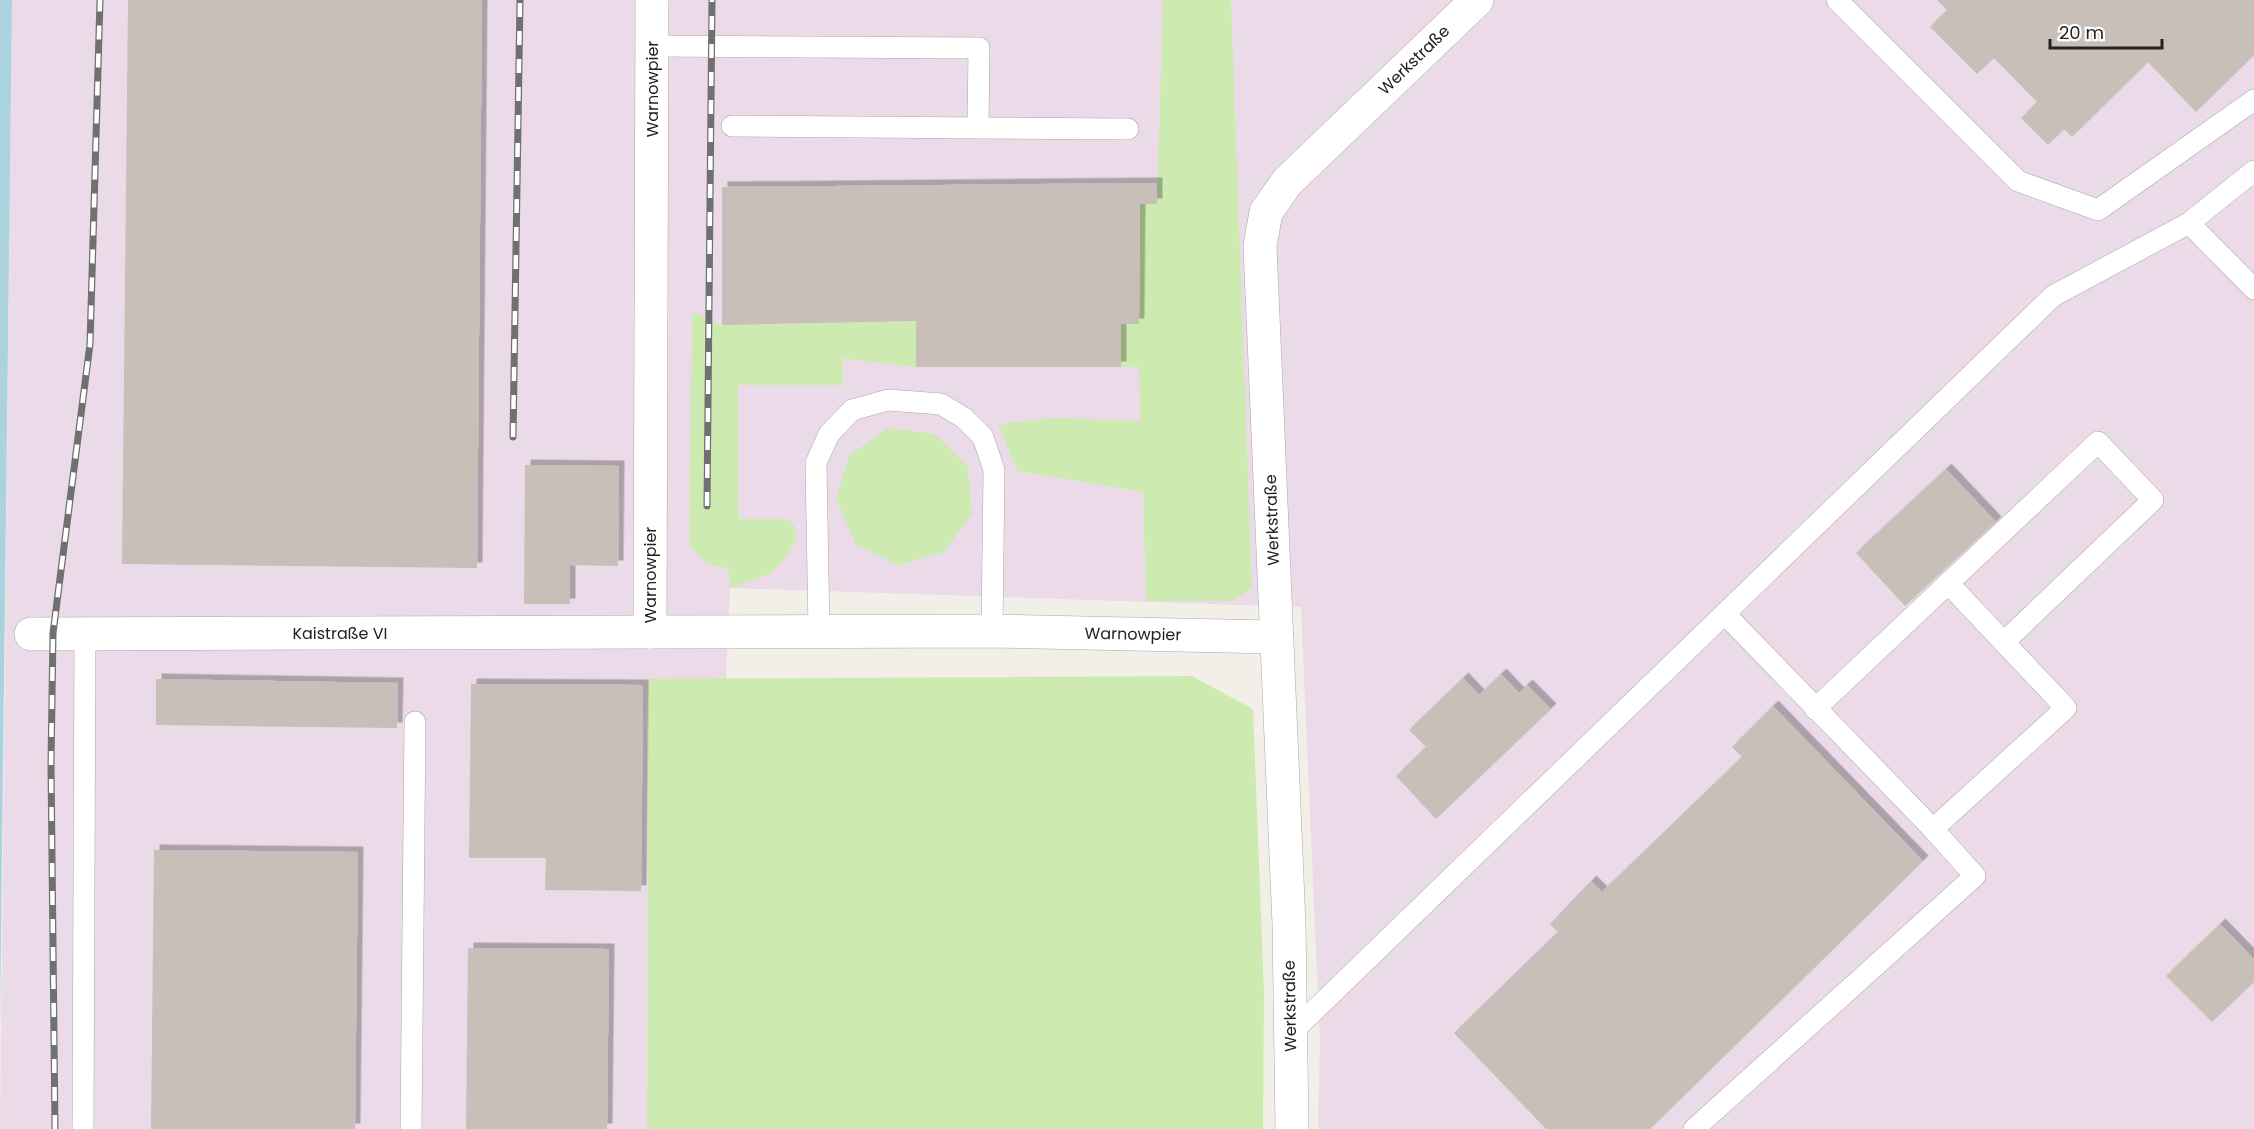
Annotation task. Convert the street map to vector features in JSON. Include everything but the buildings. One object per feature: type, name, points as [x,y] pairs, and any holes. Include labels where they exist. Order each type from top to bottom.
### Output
[{"type":"street","name":"Warnowpier","points":[[652,0],[650,632],[992,631],[1277,637]]},
{"type":"street","name":"Werkstraße","points":[[1292,1129],[1292,1033],[1260,246],[1266,212],[1287,182],[1477,0]]},
{"type":"street","name":"Kaistraße VI","points":[[31,634],[650,632]]},
{"type":"lane","points":[[1838,0],[2018,181],[2098,210],[2254,100]]},
{"type":"lane","points":[[652,46],[979,48],[978,128]]},
{"type":"lane","points":[[732,126],[1128,129]]},
{"type":"lane","points":[[1292,1033],[2053,296],[2189,223],[2254,171]]},
{"type":"lane","points":[[2189,223],[2254,289]]},
{"type":"lane","points":[[819,631],[816,464],[829,434],[852,410],[888,400],[940,404],[964,418],[983,438],[993,470],[992,631]]},
{"type":"lane","points":[[1815,709],[2098,442],[2153,500],[2004,642]]},
{"type":"lane","points":[[1933,829],[2066,708],[1948,584]]},
{"type":"lane","points":[[1694,1129],[1975,876],[1933,829],[1725,614]]},
{"type":"lane","points":[[83,1129],[85,633]]},
{"type":"lane","points":[[411,1129],[415,722]]},
{"type":"shaded area","points":[[12,0],[2254,0],[2254,1129],[1318,1129],[1320,1043],[1301,607],[730,588],[726,679],[648,679],[647,1129],[0,1129]]},
{"type":"green space","points":[[1163,0],[1231,0],[1252,588],[1233,601],[1146,601],[1143,492],[1017,471],[998,424],[1056,418],[1140,421],[1139,367],[1121,367],[1121,324],[1139,323],[1140,204],[1157,204]]},
{"type":"green space","points":[[692,312],[722,325],[916,321],[916,367],[842,358],[843,385],[738,385],[739,519],[788,519],[795,527],[796,540],[786,557],[770,574],[730,588],[728,569],[707,564],[689,545]]},
{"type":"green space","points":[[888,428],[935,434],[968,467],[972,514],[944,552],[898,565],[856,544],[836,500],[849,455]]},
{"type":"green space","points":[[1192,676],[1253,709],[1264,992],[1263,1129],[647,1129],[648,679]]},
{"type":"water","points":[[0,0],[12,0],[0,1024]]},
{"type":"railway","points":[[55,1129],[51,764],[53,633],[90,344],[100,0]]},
{"type":"railway","points":[[513,437],[520,0]]},
{"type":"railway","points":[[707,506],[712,0]]}]
